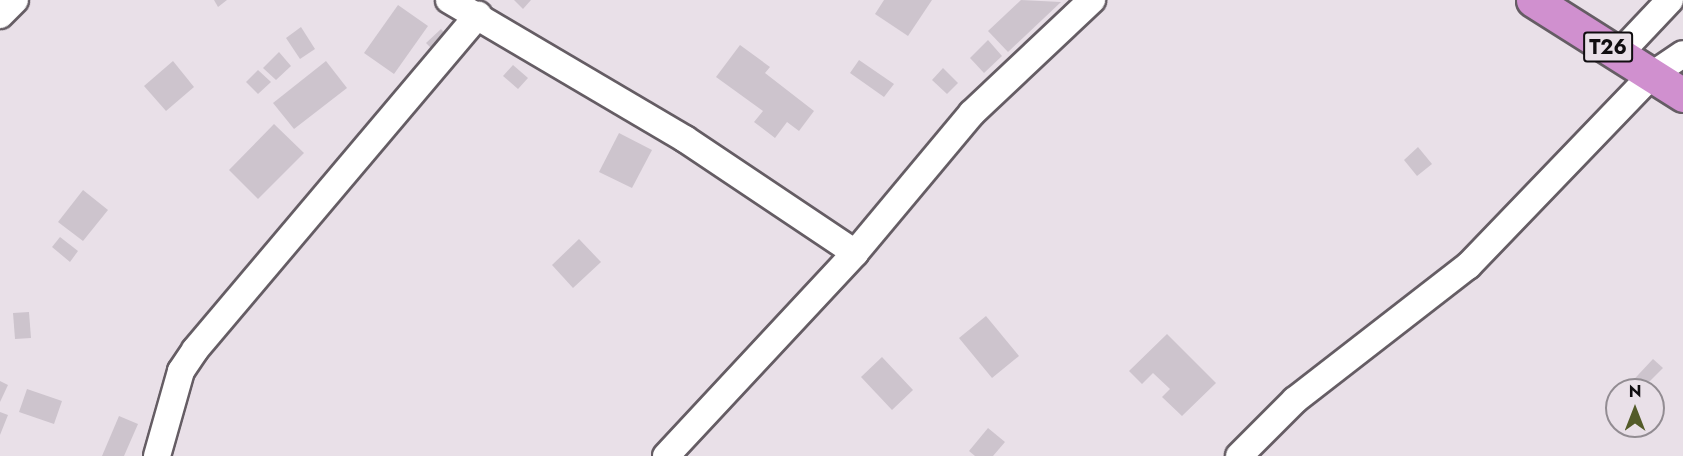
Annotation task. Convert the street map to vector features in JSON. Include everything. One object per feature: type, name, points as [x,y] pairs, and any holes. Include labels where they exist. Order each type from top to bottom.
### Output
[{"type":"highway","name":"T26","points":[[1546,5],[1683,95]]},
{"type":"street","points":[[0,15],[15,0]]},
{"type":"street","points":[[449,0],[685,139],[855,253]]},
{"type":"street","points":[[666,456],[855,253],[972,113],[1092,0]]},
{"type":"street","points":[[1619,54],[1670,0]]},
{"type":"street","points":[[157,456],[181,371],[195,350],[478,15]]},
{"type":"street","points":[[1239,456],[1295,399],[1468,266],[1652,75],[1683,54]]},
{"type":"building","points":[[214,0],[227,0],[218,7]]},
{"type":"building","points":[[514,0],[531,0],[523,9]]},
{"type":"building","points":[[884,0],[932,0],[908,36],[875,14]]},
{"type":"building","points":[[1021,0],[1061,2],[1008,52],[988,31]]},
{"type":"building","points":[[398,5],[428,26],[394,74],[364,53]]},
{"type":"building","points":[[301,27],[315,49],[300,59],[286,38]]},
{"type":"building","points":[[441,29],[448,37],[434,51],[426,43]]},
{"type":"building","points":[[988,40],[1002,56],[984,73],[970,58]]},
{"type":"building","points":[[740,45],[770,67],[765,73],[814,111],[799,131],[787,122],[775,138],[754,122],[763,111],[716,77]]},
{"type":"building","points":[[279,52],[291,66],[276,80],[263,68]]},
{"type":"building","points":[[859,60],[894,84],[884,97],[850,73]]},
{"type":"building","points":[[173,61],[194,87],[166,111],[144,86]]},
{"type":"building","points":[[326,61],[347,88],[294,129],[273,103]]},
{"type":"building","points":[[513,65],[528,78],[518,89],[503,76]]},
{"type":"building","points":[[943,68],[958,83],[947,94],[932,80]]},
{"type":"building","points":[[258,70],[271,82],[258,94],[246,82]]},
{"type":"building","points":[[274,124],[304,153],[258,199],[229,170]]},
{"type":"building","points":[[619,133],[652,150],[632,188],[599,172]]},
{"type":"building","points":[[1418,147],[1432,164],[1417,176],[1404,160]]},
{"type":"building","points":[[83,190],[108,210],[83,241],[58,222]]},
{"type":"building","points":[[60,237],[78,251],[70,262],[52,247]]},
{"type":"building","points":[[579,239],[601,262],[573,288],[552,265]]},
{"type":"building","points":[[29,312],[31,338],[15,339],[13,313]]},
{"type":"building","points":[[986,316],[1019,356],[992,378],[959,338]]},
{"type":"building","points":[[1167,334],[1216,383],[1182,416],[1162,397],[1170,389],[1153,373],[1142,384],[1129,371]]},
{"type":"building","points":[[882,357],[913,390],[892,410],[861,377]]},
{"type":"building","points":[[1653,359],[1663,368],[1653,378],[1635,378]]},
{"type":"building","points":[[0,381],[8,385],[0,402]]},
{"type":"building","points":[[27,389],[62,401],[54,424],[19,412]]},
{"type":"building","points":[[0,412],[8,415],[0,435]]},
{"type":"building","points":[[119,416],[138,424],[124,456],[102,456]]},
{"type":"building","points":[[988,428],[1005,442],[993,456],[975,456],[969,451]]}]
